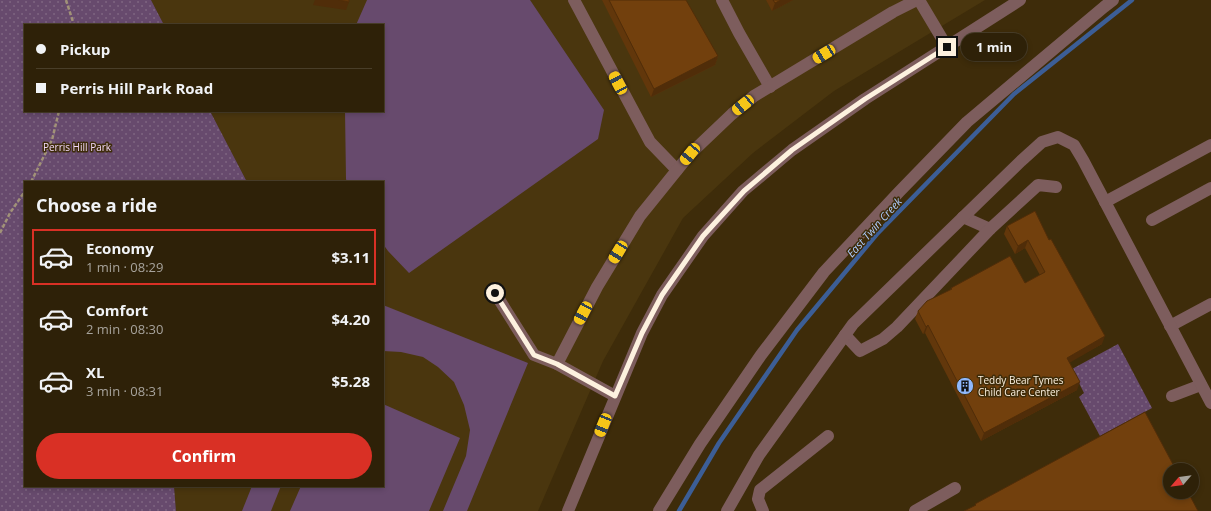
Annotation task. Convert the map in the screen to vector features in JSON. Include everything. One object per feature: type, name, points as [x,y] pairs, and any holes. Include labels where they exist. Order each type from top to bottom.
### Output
[{"type":"street","points":[[574,0],[650,142],[677,170]]},
{"type":"street","points":[[722,0],[770,87]]},
{"type":"street","points":[[557,364],[597,287],[640,216],[690,154],[732,114],[754,96],[893,12],[918,0],[947,47]]},
{"type":"street","points":[[568,511],[642,333],[662,295],[703,236],[744,191],[792,150],[865,99],[1020,0]]},
{"type":"street","points":[[659,511],[700,444],[761,355],[824,272],[898,192],[967,122],[1113,0]]},
{"type":"street","points":[[727,511],[759,455],[853,324],[1021,161],[1042,142],[1058,137],[1074,145],[1083,160],[1211,403]]},
{"type":"street","points":[[1105,202],[1211,145]]},
{"type":"street","points":[[845,334],[860,351],[883,339],[990,229],[1038,185],[1056,187]]},
{"type":"street","points":[[1152,220],[1211,188]]},
{"type":"street","points":[[963,217],[990,229]]},
{"type":"street","points":[[495,293],[534,355],[557,364],[615,396]]},
{"type":"street","points":[[1170,326],[1211,304]]},
{"type":"street","points":[[1172,396],[1202,385]]},
{"type":"street","points":[[763,511],[758,499],[760,490],[828,436]]},
{"type":"street","points":[[917,510],[955,488]]},
{"type":"path","points":[[66,0],[74,24]]},
{"type":"path","points":[[32,181],[52,140],[59,112]]},
{"type":"path","points":[[0,233],[10,213],[24,192]]},
{"type":"shaded area","points":[[151,0],[985,0],[834,91],[753,153],[683,218],[603,361],[538,511],[176,511],[174,487],[384,487],[384,181],[246,181],[211,112],[384,112],[384,24],[163,24]]},
{"type":"green space","name":"Perris Hill Park","points":[[0,0],[151,0],[163,24],[24,24],[24,112],[211,112],[246,181],[24,181],[24,487],[174,487],[176,511],[0,511]]},
{"type":"green space","points":[[367,0],[530,0],[604,110],[598,139],[409,273],[384,245],[384,181],[347,181],[346,179],[345,112],[384,112],[384,24],[356,24]]},
{"type":"green space","points":[[384,305],[528,363],[467,511],[443,511],[466,456],[470,430],[464,405],[454,382],[438,367],[423,357],[401,352],[384,351]]},
{"type":"green space","points":[[1118,344],[1152,408],[1100,436],[1079,397],[1084,393],[1072,369]]},
{"type":"green space","points":[[384,404],[460,438],[429,511],[290,511],[301,487],[384,487]]},
{"type":"green space","points":[[252,487],[281,487],[271,511],[242,511]]},
{"type":"building","points":[[338,0],[349,0],[349,2]]},
{"type":"building","points":[[609,0],[686,0],[718,56],[654,89]]},
{"type":"building","points":[[773,0],[781,0],[775,3]]},
{"type":"building","points":[[1035,211],[1049,240],[1051,239],[1105,336],[1067,358],[1080,382],[984,433],[928,325],[926,327],[918,311],[927,301],[952,289],[951,288],[1010,256],[1025,283],[1045,272],[1028,240],[1018,246],[1007,226]]},
{"type":"building","points":[[1145,412],[1172,463],[1163,463],[1163,499],[1192,499],[1198,511],[964,511],[976,505],[975,504]]},
{"type":"waterway","name":"East Twin Creek","points":[[679,511],[719,443],[797,330],[877,234],[1014,94],[1132,0]]},
{"type":"place","name":"Teddy Bear Tymes Child Care Center","points":[[965,386]]},
{"type":"route","points":[[495,293],[534,355],[557,364],[615,396],[642,333],[662,295],[703,236],[744,191],[792,150],[865,99],[947,47]]}]
